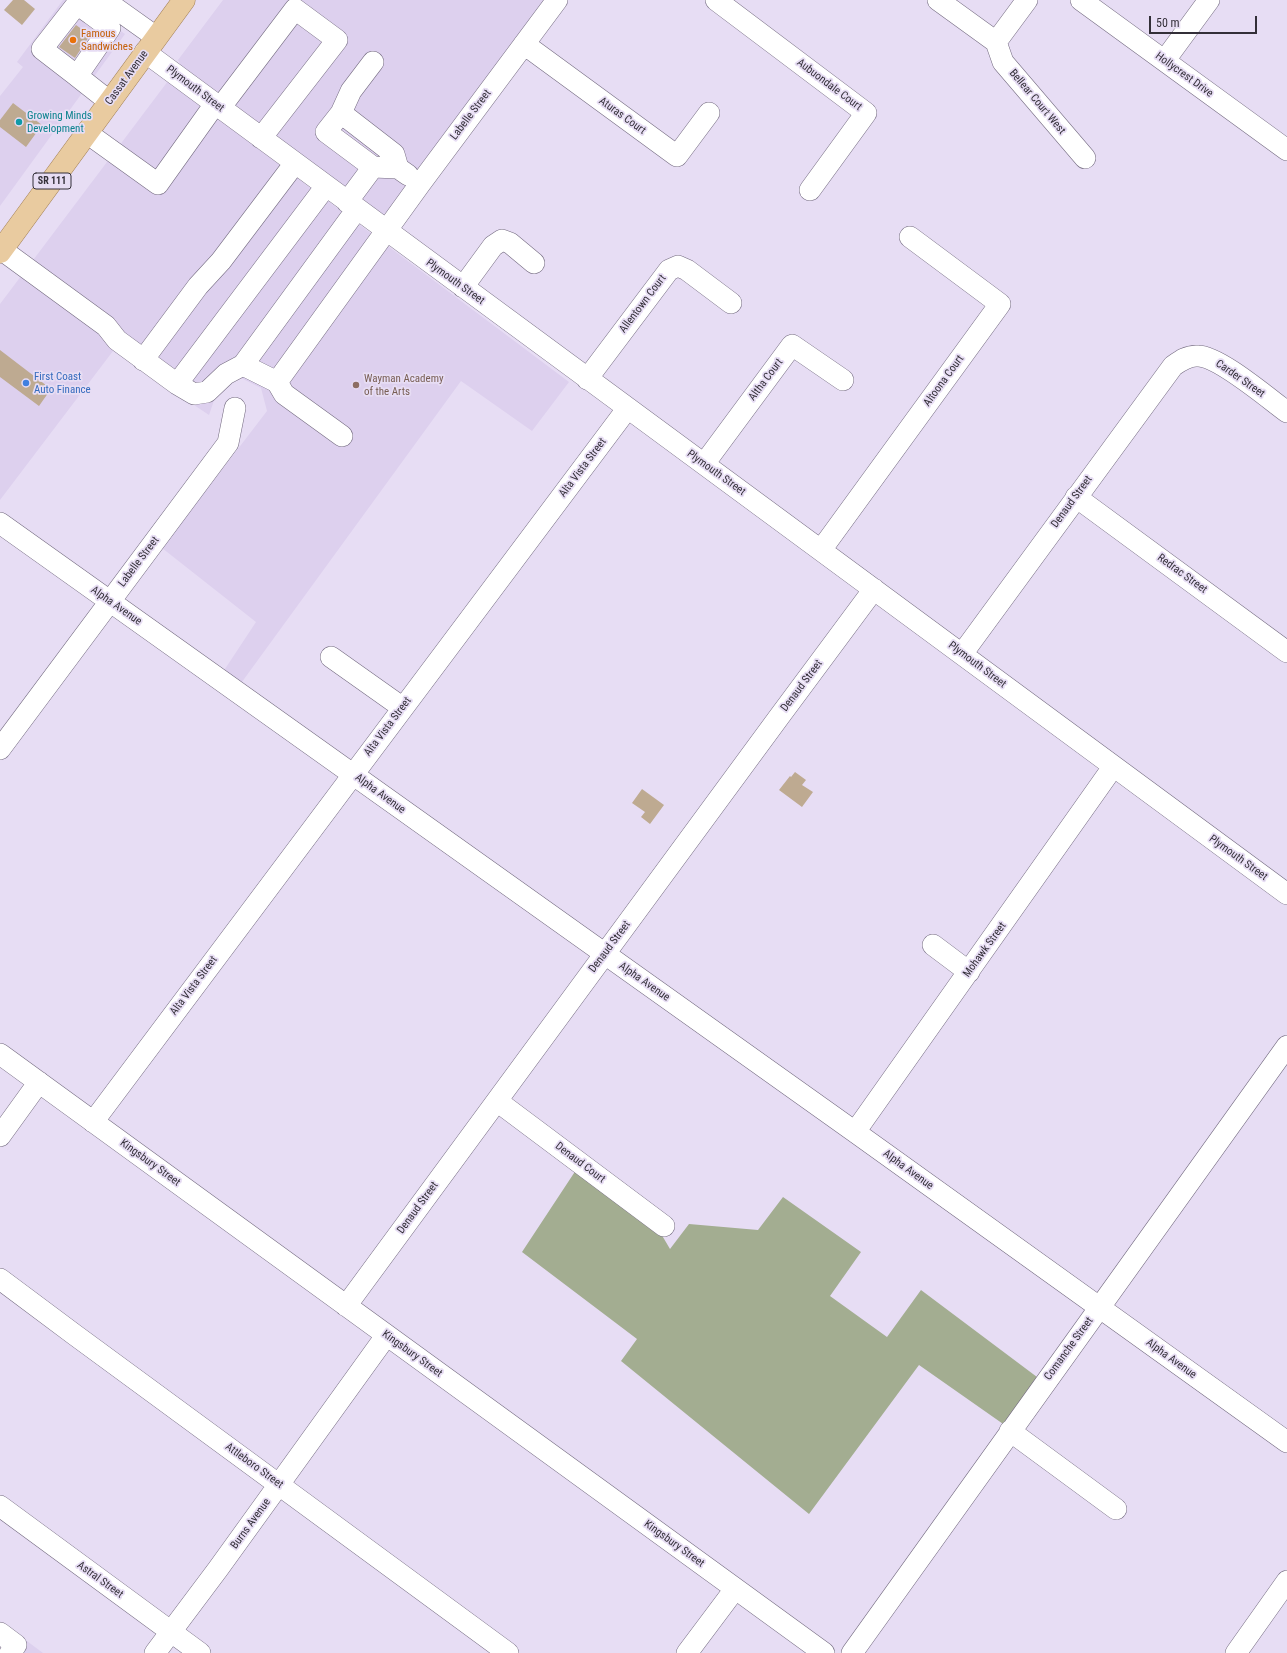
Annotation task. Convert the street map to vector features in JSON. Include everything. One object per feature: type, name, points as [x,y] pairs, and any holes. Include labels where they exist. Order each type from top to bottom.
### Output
[{"type":"main road","name":"Cassat Avenue","points":[[1,251],[184,0]]},
{"type":"street","name":"Labelle Street","points":[[277,382],[386,230],[557,0]]},
{"type":"street","name":"Aubuondale Court","points":[[716,0],[866,113],[810,190]]},
{"type":"street","points":[[938,0],[996,42],[1027,0]]},
{"type":"street","name":"Hollycrest Drive","points":[[1081,0],[1287,150]]},
{"type":"street","points":[[1165,60],[1209,0]]},
{"type":"street","name":"Plymouth Street","points":[[93,5],[151,45],[218,106],[352,206],[1287,894]]},
{"type":"street","points":[[75,74],[110,28],[93,5],[52,36],[42,49],[110,102]]},
{"type":"street","points":[[87,133],[158,184],[295,9],[338,40],[261,138]]},
{"type":"street","name":"Bellear Court West","points":[[996,42],[1003,62],[1085,158]]},
{"type":"street","name":"Aturas Court","points":[[524,44],[677,156],[709,113]]},
{"type":"street","points":[[373,62],[351,91],[341,113],[326,132],[373,167],[398,168],[420,184]]},
{"type":"street","points":[[341,113],[394,154],[398,168]]},
{"type":"street","points":[[143,360],[198,286],[221,261],[295,163]]},
{"type":"street","points":[[1,251],[106,326],[117,340],[178,384],[194,394],[207,392],[226,374],[243,365],[352,206],[373,167]]},
{"type":"street","points":[[178,384],[326,186]]},
{"type":"street","name":"Altoona Court","points":[[821,550],[1000,304],[910,237]]},
{"type":"street","points":[[463,288],[493,246],[502,240],[510,243],[534,263]]},
{"type":"street","name":"Allentown Court","points":[[588,379],[669,270],[678,266],[687,270],[731,303]]},
{"type":"street","name":"Altha Court","points":[[704,464],[792,345],[843,380]]},
{"type":"street","name":"Carder Street","points":[[1189,357],[1207,357],[1220,363],[1287,412]]},
{"type":"street","name":"Denaud Street","points":[[962,654],[1173,366],[1189,357]]},
{"type":"street","points":[[243,365],[277,382],[284,394],[342,436]]},
{"type":"street","name":"Labelle Street","points":[[0,749],[228,443],[235,408]]},
{"type":"street","name":"Alta Vista Street","points":[[93,1122],[627,409]]},
{"type":"street","name":"Redrac Street","points":[[1076,497],[1287,652]]},
{"type":"street","name":"Alpha Avenue","points":[[0,523],[855,1132],[1287,1442]]},
{"type":"street","name":"Denaud Street","points":[[346,1306],[874,589]]},
{"type":"street","points":[[331,657],[403,708]]},
{"type":"street","name":"Mohawk Street","points":[[855,1132],[1114,767]]},
{"type":"street","points":[[933,945],[969,972]]},
{"type":"street","name":"Comanche Street","points":[[852,1653],[1287,1046]]},
{"type":"street","name":"Kingsbury Street","points":[[0,1054],[824,1653]]},
{"type":"street","points":[[0,1136],[39,1082]]},
{"type":"street","name":"Denaud Court","points":[[496,1101],[664,1226]]},
{"type":"street","name":"Attleboro Street","points":[[0,1279],[508,1653]]},
{"type":"street","name":"Burns Avenue","points":[[155,1653],[279,1485],[386,1336]]},
{"type":"street","points":[[1010,1431],[1116,1509]]},
{"type":"street","name":"Astral Street","points":[[0,1506],[200,1653]]},
{"type":"street","points":[[1236,1653],[1287,1581]]},
{"type":"street","points":[[687,1653],[735,1589]]},
{"type":"street","points":[[0,1633],[16,1645],[10,1653]]},
{"type":"shaded area","points":[[63,0],[76,0],[125,34],[0,206],[0,96],[23,67],[17,62]]},
{"type":"shaded area","points":[[223,0],[547,0],[395,204],[384,214],[373,211],[182,68],[178,60]]},
{"type":"shaded area","name":"Wayman Academy of the Arts","points":[[168,81],[569,382],[532,431],[461,381],[239,686],[221,675],[256,622],[162,548],[267,411],[261,388],[239,377],[217,392],[209,415],[113,351],[0,500],[0,304]]},
{"type":"shaded area","points":[[0,1621],[43,1653],[0,1653]]},
{"type":"green space","points":[[578,1167],[660,1232],[670,1249],[689,1224],[758,1230],[783,1197],[861,1252],[830,1296],[887,1337],[921,1290],[1037,1377],[1006,1426],[919,1365],[809,1514],[621,1361],[637,1339],[522,1252]]},
{"type":"building","points":[[13,0],[24,0],[35,9],[22,25],[4,10]]},
{"type":"building","name":"Famous Sandwiches","points":[[76,25],[90,35],[75,58],[59,47]]},
{"type":"building","name":"Growing Minds Development","points":[[13,103],[42,125],[26,147],[0,127],[0,120]]},
{"type":"building","name":"First Coast Auto Finance","points":[[0,350],[51,389],[39,406],[0,377]]},
{"type":"building","points":[[795,772],[806,780],[802,785],[813,792],[802,807],[779,790]]},
{"type":"building","points":[[642,789],[664,805],[650,824],[641,817],[645,812],[632,803]]},
{"type":"place","name":"Famous Sandwiches","points":[[73,40]]},
{"type":"place","name":"Growing Minds Development","points":[[19,122]]},
{"type":"place","name":"First Coast Auto Finance","points":[[26,383]]},
{"type":"place","name":"Wayman Academy of the Arts","points":[[356,385]]}]
